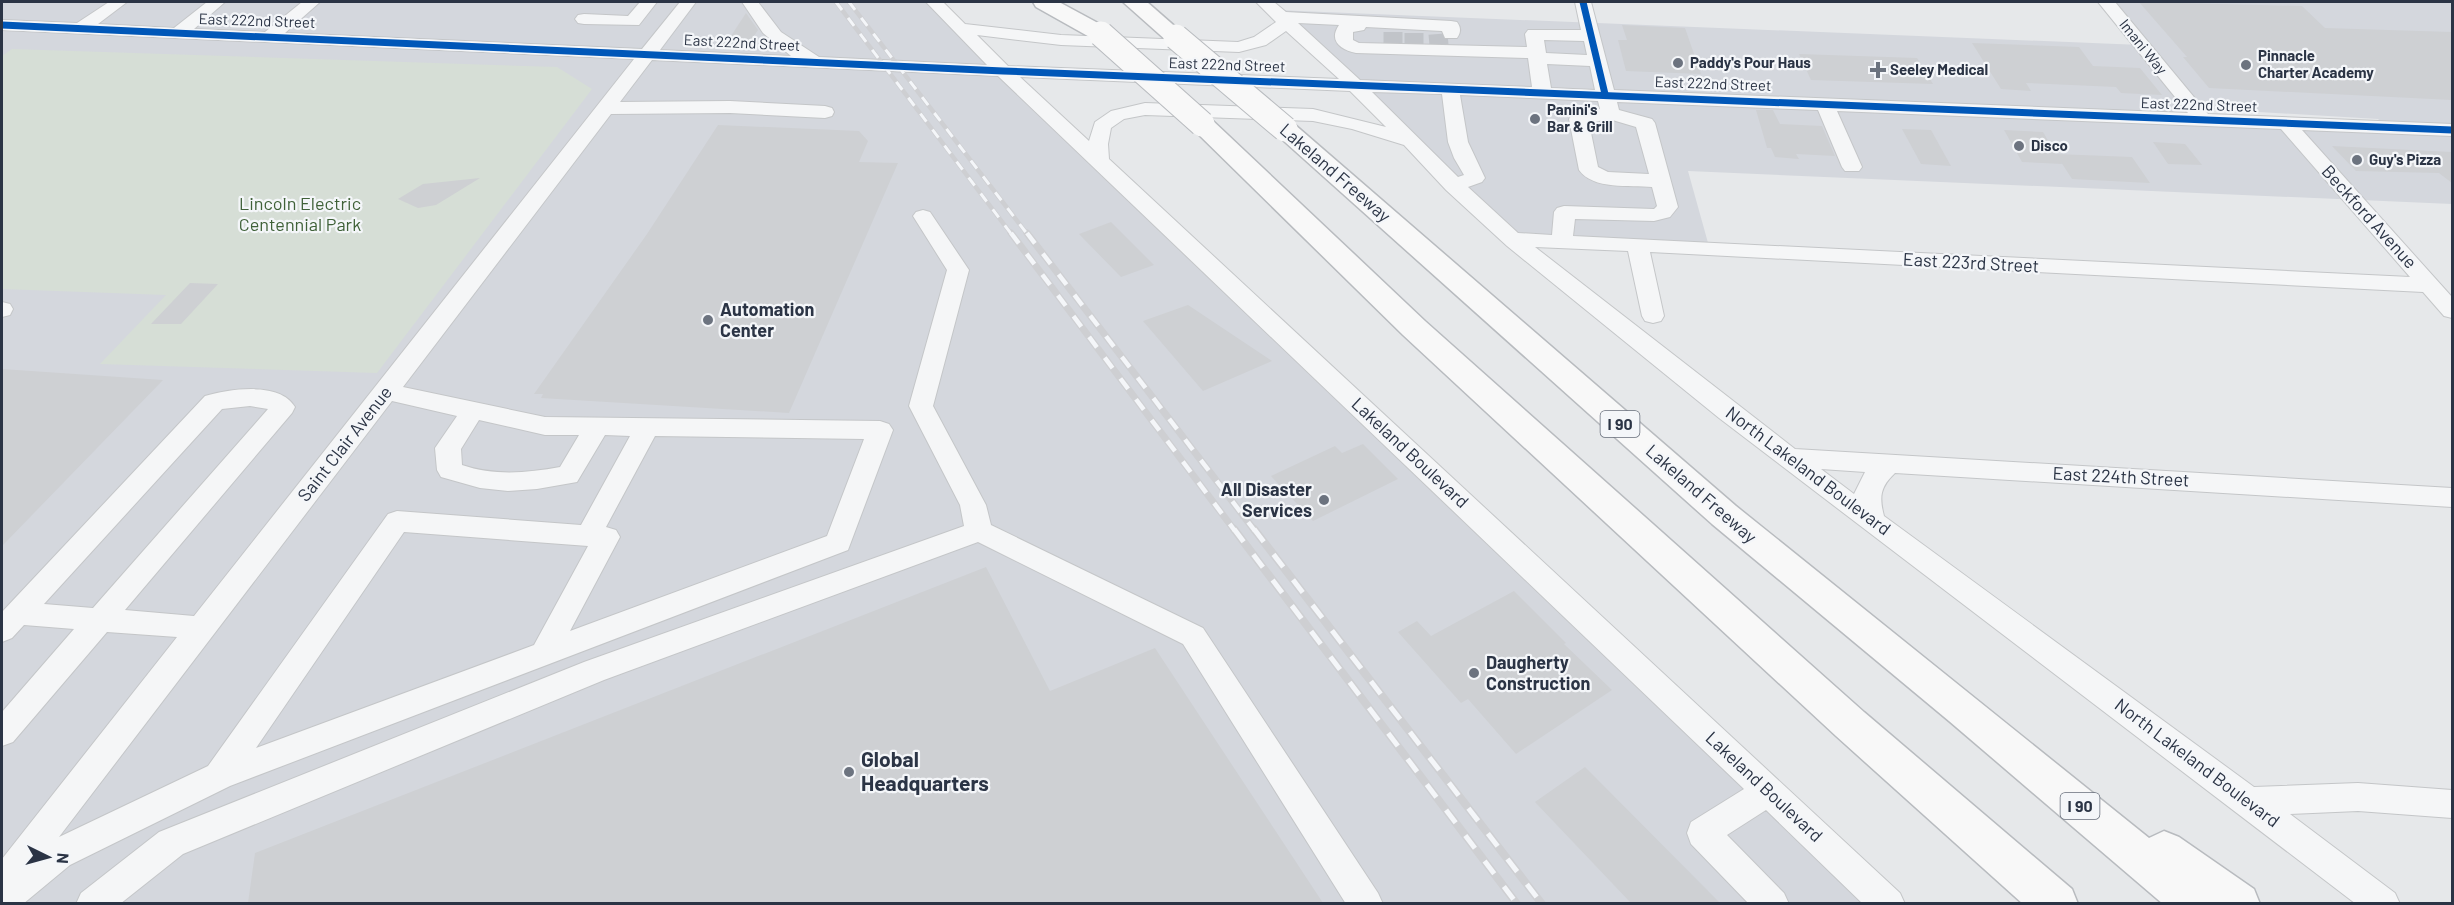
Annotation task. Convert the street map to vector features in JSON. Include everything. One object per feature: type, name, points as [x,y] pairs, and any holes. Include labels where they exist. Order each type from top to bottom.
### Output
[{"type":"highway","points":[[1044,2],[1101,34]]},
{"type":"highway","points":[[1066,2],[1202,124],[1414,328],[1850,723],[2056,903]]},
{"type":"highway","points":[[1134,2],[1187,38]]},
{"type":"highway","points":[[1164,2],[1187,38]]},
{"type":"highway","name":"Lakeland Freeway","points":[[1187,38],[1285,129],[1724,515],[1963,709],[2196,903]]},
{"type":"highway","points":[[1963,709],[2238,903]]},
{"type":"highway","points":[[1850,723],[2021,903]]},
{"type":"street","points":[[80,28],[119,2]]},
{"type":"street","points":[[178,33],[217,2]]},
{"type":"street","points":[[269,37],[312,2]]},
{"type":"street","points":[[584,19],[633,21],[649,2]]},
{"type":"street","name":"Saint Clair Avenue","points":[[2,885],[688,2]]},
{"type":"street","points":[[750,2],[774,37],[788,48],[816,62]]},
{"type":"street","name":"Lakeland Boulevard","points":[[934,2],[1003,71],[1888,903]]},
{"type":"street","name":"North Lakeland Boulevard","points":[[1264,2],[1355,84],[1453,186],[1513,239],[1671,367],[2383,903]]},
{"type":"street","points":[[1583,2],[1607,104]]},
{"type":"street","name":"Imani Way","points":[[2106,2],[2203,120]]},
{"type":"street","points":[[959,28],[1061,40],[1239,47],[1260,42],[1285,20],[1358,23],[1386,36],[1431,39]]},
{"type":"street","points":[[1358,23],[1345,29],[1344,42],[1356,48],[1386,36],[1431,39],[1477,58],[1597,61]]},
{"type":"street","name":"East 222nd Street","points":[[2,25],[1003,71],[1542,92],[1607,104],[1825,104],[2452,130]]},
{"type":"street","points":[[1542,92],[1534,34],[1592,36]]},
{"type":"street","points":[[1431,39],[1453,89],[1451,106],[1460,145],[1465,160],[1474,170],[1475,178],[1453,186]]},
{"type":"street","points":[[1477,58],[1480,90]]},
{"type":"street","points":[[1560,242],[1564,231],[1564,212],[1654,215],[1663,213],[1668,207],[1645,123],[1607,104]]},
{"type":"street","points":[[1607,104],[1579,119],[1589,170],[1604,178],[1661,181]]},
{"type":"street","points":[[1825,104],[1852,167]]},
{"type":"street","points":[[607,108],[730,107],[825,112]]},
{"type":"street","points":[[1099,160],[1099,136],[1102,126],[1118,115],[1145,109],[1313,116],[1356,124],[1409,141]]},
{"type":"street","name":"Beckford Avenue","points":[[2286,123],[2452,311]]},
{"type":"street","points":[[923,216],[958,270],[921,406],[973,505],[979,531]]},
{"type":"street","name":"East 223rd Street","points":[[1513,239],[2429,285]]},
{"type":"street","points":[[1638,247],[1653,316]]},
{"type":"street","points":[[2,901],[58,854],[219,776],[838,543],[880,430],[545,426],[386,392]]},
{"type":"street","points":[[2,733],[283,407],[275,400],[234,397],[214,402],[10,622]]},
{"type":"street","points":[[473,411],[448,448],[450,470],[474,480],[524,483],[568,475],[597,427]]},
{"type":"street","points":[[588,536],[647,428]]},
{"type":"street","name":"East 224th Street","points":[[1789,458],[2452,496]]},
{"type":"street","points":[[1870,519],[1866,498],[1870,481],[1889,464]]},
{"type":"street","points":[[219,776],[397,521],[606,537],[544,654]]},
{"type":"street","points":[[93,903],[171,843],[594,671],[979,531],[1193,636],[1366,903]]},
{"type":"street","points":[[10,622],[100,620],[202,628]]},
{"type":"street","points":[[1768,791],[1702,833],[1772,903]]},
{"type":"street","points":[[2250,802],[2358,797],[2452,804]]},
{"type":"shaded area","points":[[2,2],[934,2],[1888,904],[2,904]]},
{"type":"shaded area","points":[[2116,2],[2452,2],[2452,204],[1688,171],[1710,250],[1513,239],[1275,10],[2141,45],[2203,120],[2386,127],[2378,119],[2209,109],[2197,101]]},
{"type":"green space","name":"Lincoln Electric Centennial Park","points":[[12,49],[557,67],[592,89],[377,373],[100,364],[166,295],[2,289],[2,56]]},
{"type":"building","points":[[2139,2],[2302,6],[2325,28],[2452,32],[2452,100],[2209,88],[2183,57],[2187,57]]},
{"type":"building","points":[[746,13],[758,30],[750,42],[727,42]]},
{"type":"building","points":[[1622,25],[1685,28],[1701,74],[1626,71],[1618,40],[1627,40]]},
{"type":"building","points":[[1972,43],[2079,47],[2093,66],[2140,68],[2162,95],[2121,93],[2116,87],[2026,83],[2031,91],[2001,89]]},
{"type":"building","points":[[1799,54],[1917,58],[1933,84],[1811,80]]},
{"type":"building","points":[[1756,110],[1773,110],[1780,124],[1822,126],[1835,156],[1796,154],[1799,159],[1775,157],[1771,148],[1767,148]]},
{"type":"building","name":"Automation Center","points":[[718,125],[859,131],[868,141],[859,162],[898,163],[789,413],[541,398],[543,394],[534,394],[647,234]]},
{"type":"building","points":[[1902,129],[1931,130],[1951,166],[1921,164]]},
{"type":"building","points":[[2004,130],[2043,132],[2056,154],[2132,157],[2150,183],[2072,179],[2061,162],[2062,164],[2022,162]]},
{"type":"building","points":[[2153,142],[2185,144],[2202,165],[2168,164]]},
{"type":"building","points":[[2332,146],[2452,152],[2452,183],[2439,173],[2356,171]]},
{"type":"building","points":[[480,178],[436,205],[418,208],[398,199],[423,184]]},
{"type":"building","points":[[1111,222],[1154,265],[1121,277],[1079,234]]},
{"type":"building","points":[[190,283],[218,284],[181,324],[151,324]]},
{"type":"building","points":[[1188,305],[1272,361],[1203,391],[1143,321]]},
{"type":"building","points":[[2,369],[163,380],[2,546]]},
{"type":"building","name":"All Disaster Services","points":[[1363,444],[1398,479],[1313,521],[1271,476],[1335,446],[1342,453]]},
{"type":"building","name":"Global Headquarters","points":[[986,567],[1050,691],[1155,648],[1323,903],[248,903],[255,853]]},
{"type":"building","points":[[1514,591],[1612,690],[1516,754],[1468,699],[1461,703],[1398,632],[1417,621],[1431,636]]},
{"type":"building","points":[[1585,767],[1720,903],[1631,903],[1535,802]]},
{"type":"tunnel","points":[[1393,32],[1393,43]]},
{"type":"tunnel","points":[[1414,33],[1414,44]]},
{"type":"tunnel","points":[[1438,34],[1439,45]]},
{"type":"railway","points":[[836,2],[1012,235]]},
{"type":"railway","points":[[849,2],[1028,235]]},
{"type":"railway","points":[[1011,233],[1235,531]]},
{"type":"railway","points":[[1027,233],[1255,531]]},
{"type":"railway","points":[[1234,529],[1517,904]]},
{"type":"railway","points":[[1254,529],[1542,904]]},
{"type":"cycle path","points":[[1583,2],[1605,94]]},
{"type":"cycle path","points":[[2,25],[1003,71],[2452,130]]},
{"type":"place","name":"Paddy's Pour Haus","points":[[1678,63]]},
{"type":"place","name":"Pinnacle Charter Academy","points":[[2246,65]]},
{"type":"place","name":"Seeley Medical","points":[[1878,70]]},
{"type":"place","name":"Panini's Bar & Grill","points":[[1535,119]]},
{"type":"place","name":"Disco","points":[[2019,146]]},
{"type":"place","name":"Guy's Pizza","points":[[2357,160]]},
{"type":"place","name":"Automation Center","points":[[708,320]]},
{"type":"place","name":"All Disaster Services","points":[[1324,500]]},
{"type":"place","name":"Daugherty Construction","points":[[1474,673]]},
{"type":"place","name":"Global Headquarters","points":[[849,772]]}]
